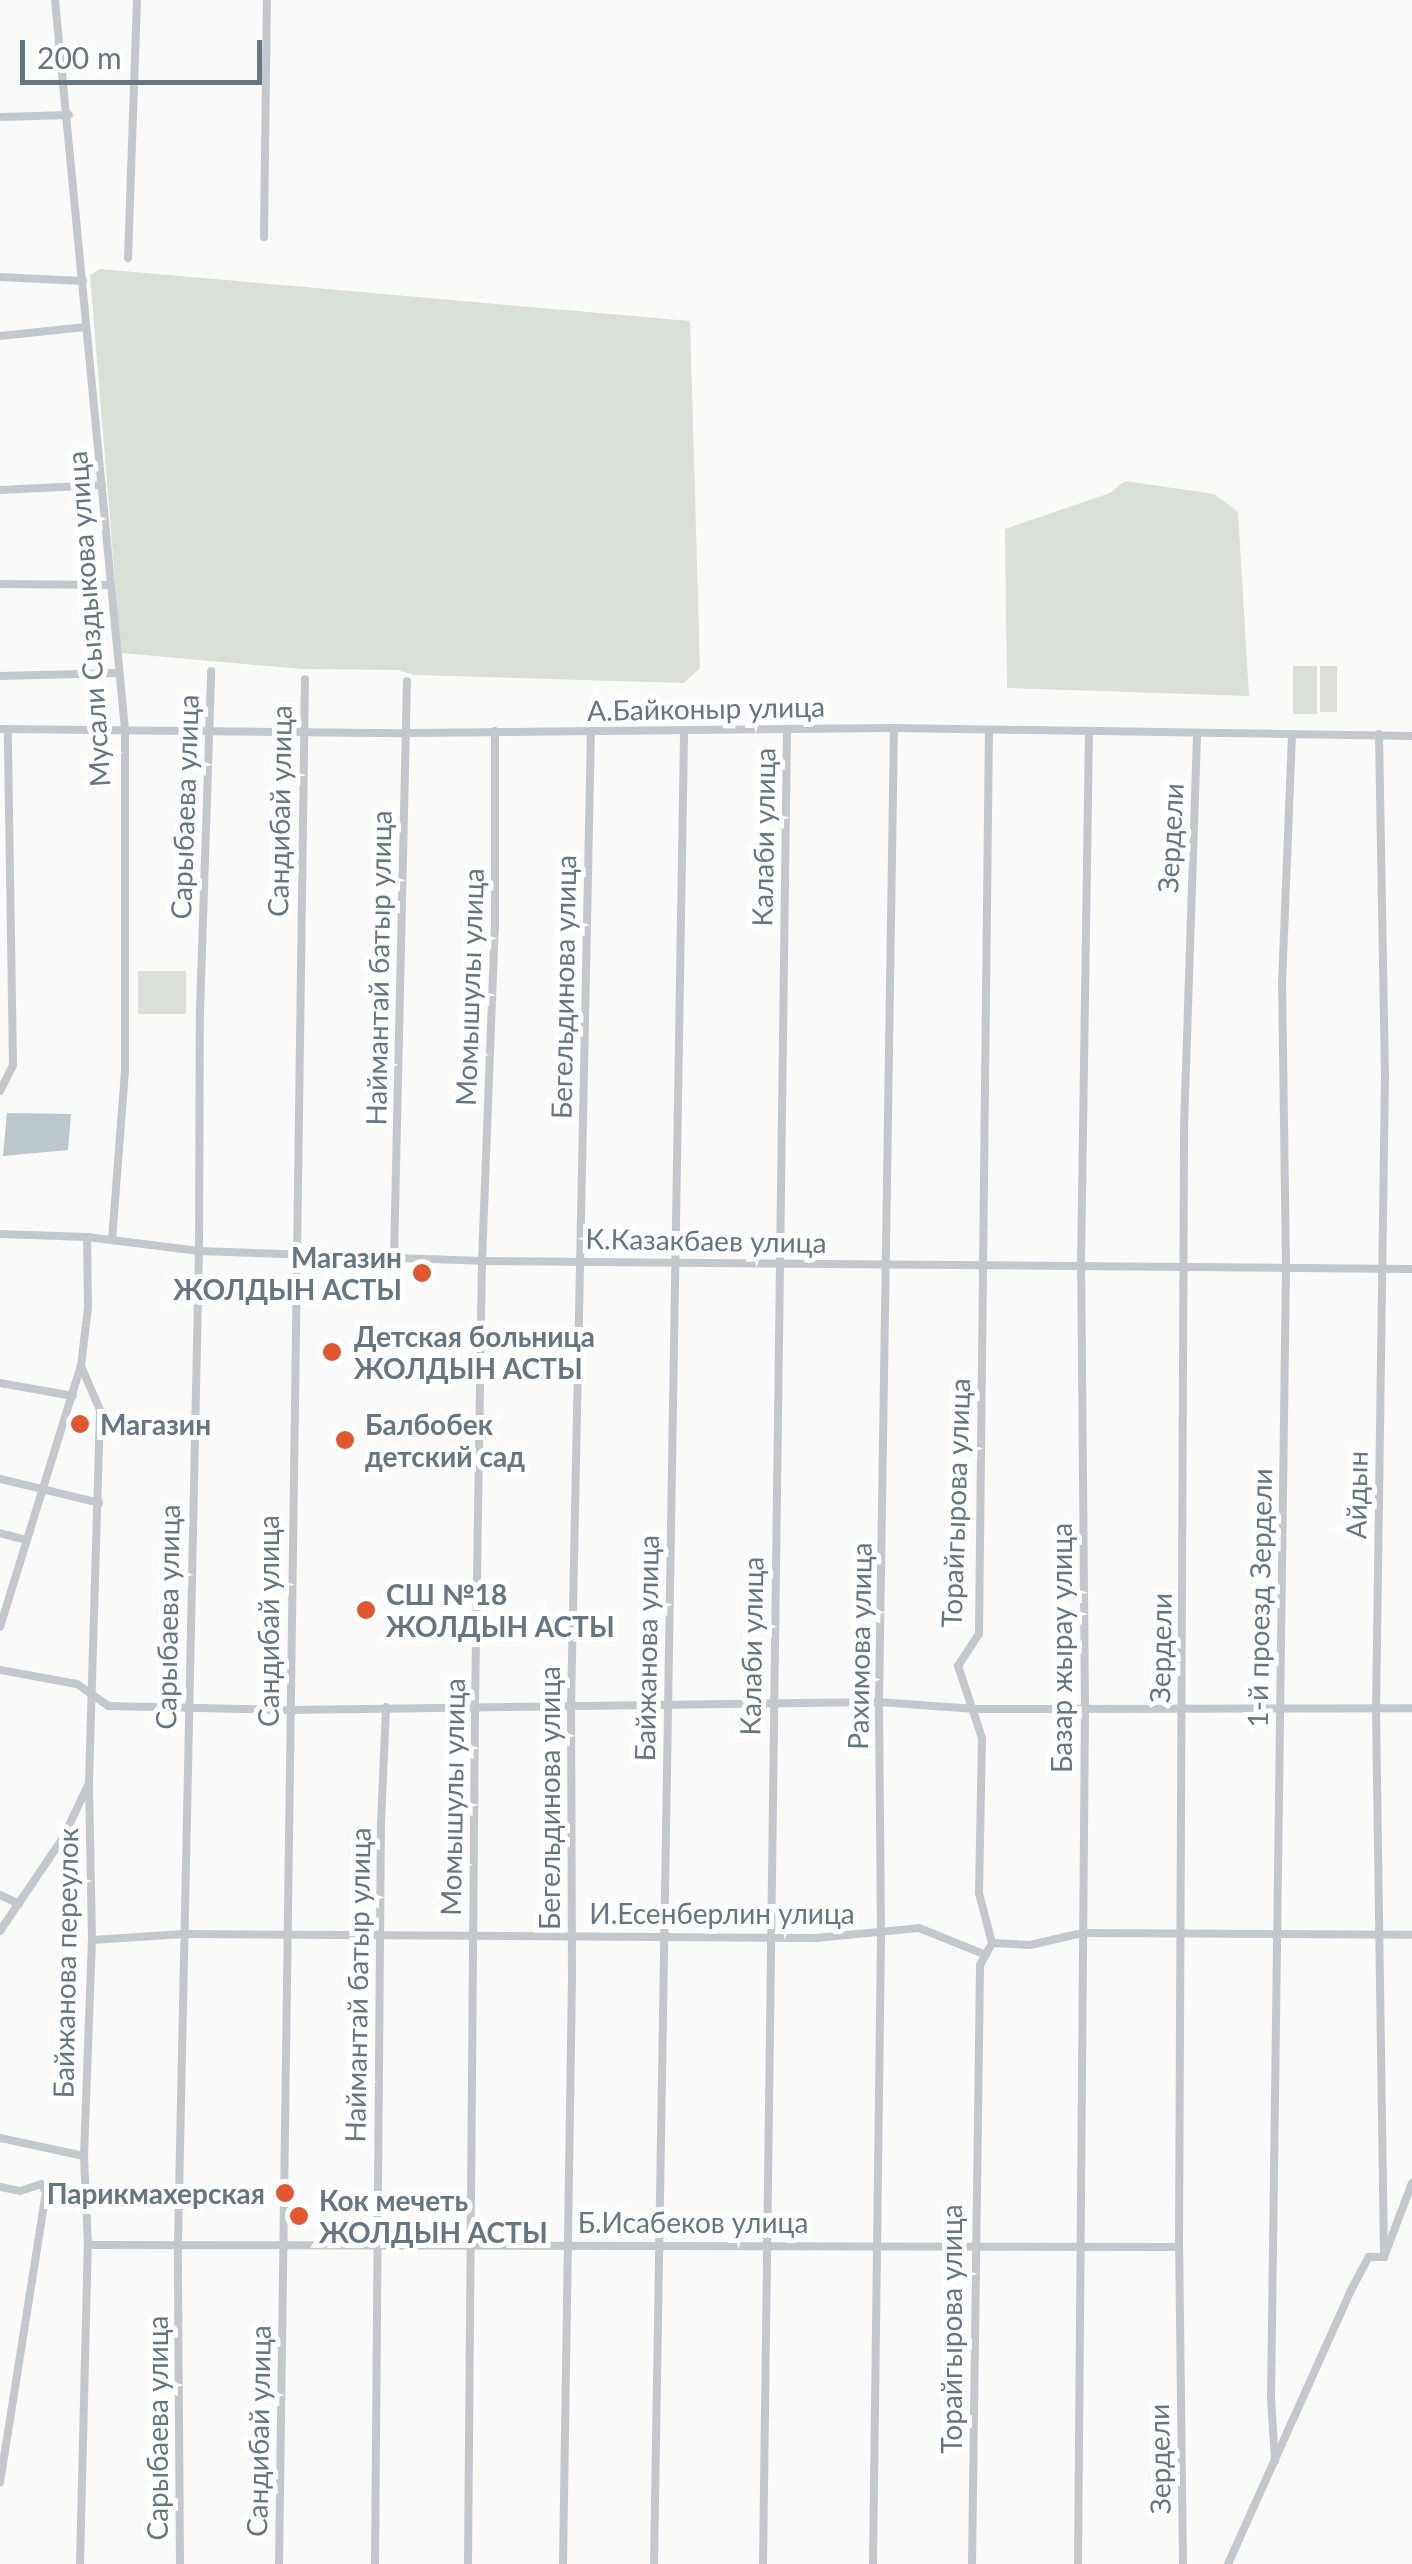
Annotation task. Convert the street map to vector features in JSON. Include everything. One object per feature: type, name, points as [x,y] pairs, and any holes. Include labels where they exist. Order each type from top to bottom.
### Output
[{"type":"street","name":"Мусали Сыздыкова улица","points":[[55,0],[69,114],[125,729],[125,1072],[112,1240]]},
{"type":"street","points":[[128,258],[137,0]]},
{"type":"street","points":[[264,237],[267,0]]},
{"type":"street","points":[[0,117],[69,114]]},
{"type":"street","points":[[0,277],[82,281]]},
{"type":"street","points":[[0,336],[86,327]]},
{"type":"street","points":[[0,490],[102,485]]},
{"type":"street","points":[[0,584],[111,586]]},
{"type":"street","name":"Сарыбаева улица","points":[[180,2564],[178,2243],[199,1250],[200,1010],[211,671]]},
{"type":"street","points":[[0,676],[120,673]]},
{"type":"street","name":"Сандибай улица","points":[[279,2564],[284,1935],[291,1710],[294,1253],[305,679]]},
{"type":"street","name":"Наймантай батыр улица","points":[[394,1257],[407,680]]},
{"type":"street","name":"А.Байконыр улица","points":[[4,729],[406,733],[894,728],[1412,736]]},
{"type":"street","name":"Рахимова улица","points":[[873,2564],[881,1934],[879,1702],[894,728]]},
{"type":"street","points":[[0,1090],[14,1065],[4,901],[4,729]]},
{"type":"street","name":"Калаби улица","points":[[763,2564],[787,730]]},
{"type":"street","name":"Торайгырова улица","points":[[972,2564],[980,1965],[992,1943],[979,1893],[982,1738],[958,1666],[979,1634],[989,730]]},
{"type":"street","name":"Момышулы улица","points":[[468,2564],[467,2244],[482,1262],[495,929],[494,731]]},
{"type":"street","name":"Базар жырау улица","points":[[1078,2564],[1085,1707],[1082,1264],[1090,731]]},
{"type":"street","name":"Бегельдинова улица","points":[[562,2564],[571,1708],[591,732]]},
{"type":"street","name":"Байжанова улица","points":[[654,2564],[684,732]]},
{"type":"street","name":"Зердели","points":[[1183,2564],[1178,2248],[1187,958],[1197,734]]},
{"type":"street","name":"Айдын","points":[[1379,734],[1385,1076],[1376,1710],[1384,2256]]},
{"type":"street","name":"1-й проезд Зердели","points":[[1274,2461],[1271,2399],[1286,1265],[1282,984],[1292,736]]},
{"type":"street","name":"К.Казакбаев улица","points":[[0,1234],[86,1236],[199,1250],[482,1262],[675,1260],[1412,1269]]},
{"type":"street","points":[[0,1627],[81,1366],[88,1307],[86,1236]]},
{"type":"street","name":"Байжанова переулок","points":[[80,2564],[88,2245],[84,2156],[92,1940],[90,1782],[100,1410],[81,1366]]},
{"type":"street","points":[[0,1383],[73,1396]]},
{"type":"street","points":[[0,1479],[99,1503]]},
{"type":"street","points":[[0,1532],[26,1540]]},
{"type":"street","points":[[0,1670],[93,1692],[108,1706],[291,1710],[879,1702],[975,1709],[1412,1708]]},
{"type":"street","name":"Наймантай батыр улица","points":[[375,2564],[386,1707]]},
{"type":"street","points":[[0,1930],[63,1838],[90,1782]]},
{"type":"street","points":[[0,1894],[18,1904]]},
{"type":"street","name":"И.Есенберлин улица","points":[[92,1940],[184,1934],[381,1938],[881,1934],[920,1928],[986,1955]]},
{"type":"street","points":[[992,1943],[1030,1945],[1082,1933],[1412,1934]]},
{"type":"street","points":[[0,2138],[84,2156]]},
{"type":"street","points":[[1228,2564],[1350,2292],[1369,2256],[1384,2256],[1412,2183]]},
{"type":"street","points":[[0,2187],[20,2191],[41,2184],[46,2192],[0,2482]]},
{"type":"street","name":"Б.Исабеков улица","points":[[88,2245],[878,2244],[1178,2248]]},
{"type":"shaded area","points":[[100,269],[690,321],[700,668],[684,683],[414,675],[398,670],[302,669],[121,653],[90,275]]},
{"type":"shaded area","points":[[1125,481],[1214,494],[1238,512],[1249,696],[1007,688],[1005,529],[1110,493]]},
{"type":"shaded area","points":[[1293,666],[1317,666],[1317,714],[1293,714]]},
{"type":"shaded area","points":[[1320,666],[1337,666],[1337,712],[1320,712]]},
{"type":"shaded area","points":[[138,971],[186,971],[186,1014],[138,1014]]},
{"type":"shaded area","points":[[7,1113],[71,1114],[68,1150],[3,1156]]},
{"type":"place","name":"Магазин ЖОЛДЫН АСТЫ","points":[[422,1273]]},
{"type":"place","name":"Детская больница ЖОЛДЫН АСТЫ","points":[[332,1352]]},
{"type":"place","name":"Магазин","points":[[80,1424]]},
{"type":"place","name":"Балбобек детский сад","points":[[345,1440]]},
{"type":"place","name":"СШ №18 ЖОЛДЫН АСТЫ","points":[[366,1610]]},
{"type":"place","name":"Парикмахерская","points":[[285,2193]]},
{"type":"place","name":"Кок мечеть ЖОЛДЫН АСТЫ","points":[[299,2216]]}]
